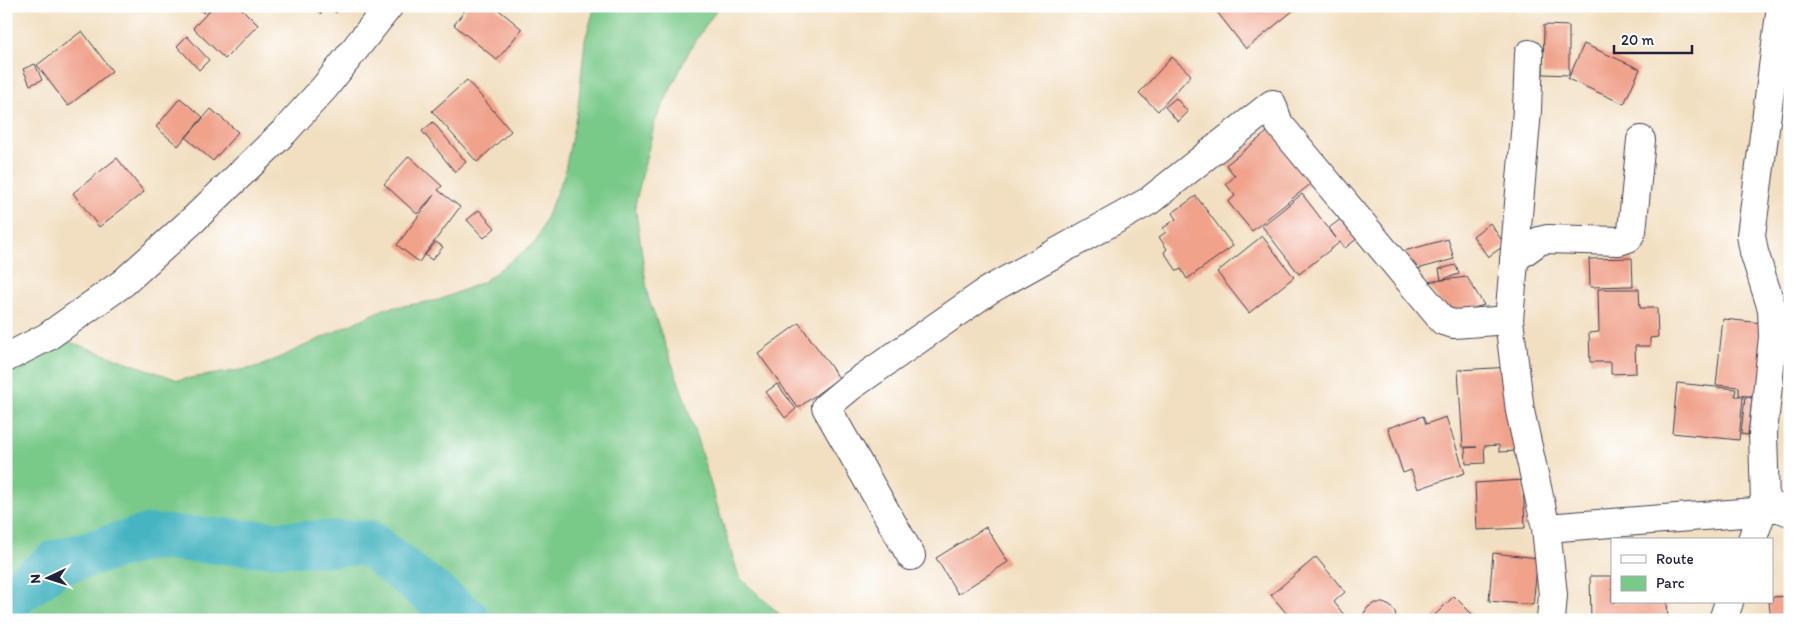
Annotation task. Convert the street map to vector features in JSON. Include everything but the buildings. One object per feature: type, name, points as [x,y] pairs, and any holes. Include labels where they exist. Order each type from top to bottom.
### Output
[{"type":"street","points":[[6,358],[47,337],[123,283],[194,219],[296,119],[325,87],[389,6]]},
{"type":"street","points":[[1753,538],[1765,503],[1763,433],[1773,337],[1772,309],[1754,252],[1751,235],[1781,6]]},
{"type":"street","points":[[1529,54],[1527,110],[1509,320],[1520,411],[1546,528],[1553,595],[1550,620]]},
{"type":"street","points":[[911,556],[826,407],[850,387],[990,290],[1149,201],[1272,104],[1280,124],[1442,321],[1454,324],[1509,320]]},
{"type":"street","points":[[1514,259],[1539,241],[1547,239],[1619,241],[1628,238],[1632,231],[1641,140]]},
{"type":"street","points":[[1765,503],[1790,512]]},
{"type":"street","points":[[1546,528],[1755,512],[1765,503]]},
{"type":"street","points":[[1723,620],[1728,604]]},
{"type":"green space","points":[[595,6],[719,6],[689,51],[655,121],[635,205],[648,297],[685,400],[739,577],[786,620],[6,620],[6,373],[64,340],[178,380],[259,367],[384,309],[439,300],[483,282],[536,242],[564,175],[578,107],[585,40]]},
{"type":"waterway","points":[[6,601],[56,563],[149,537],[274,544],[368,543],[467,620]]}]
